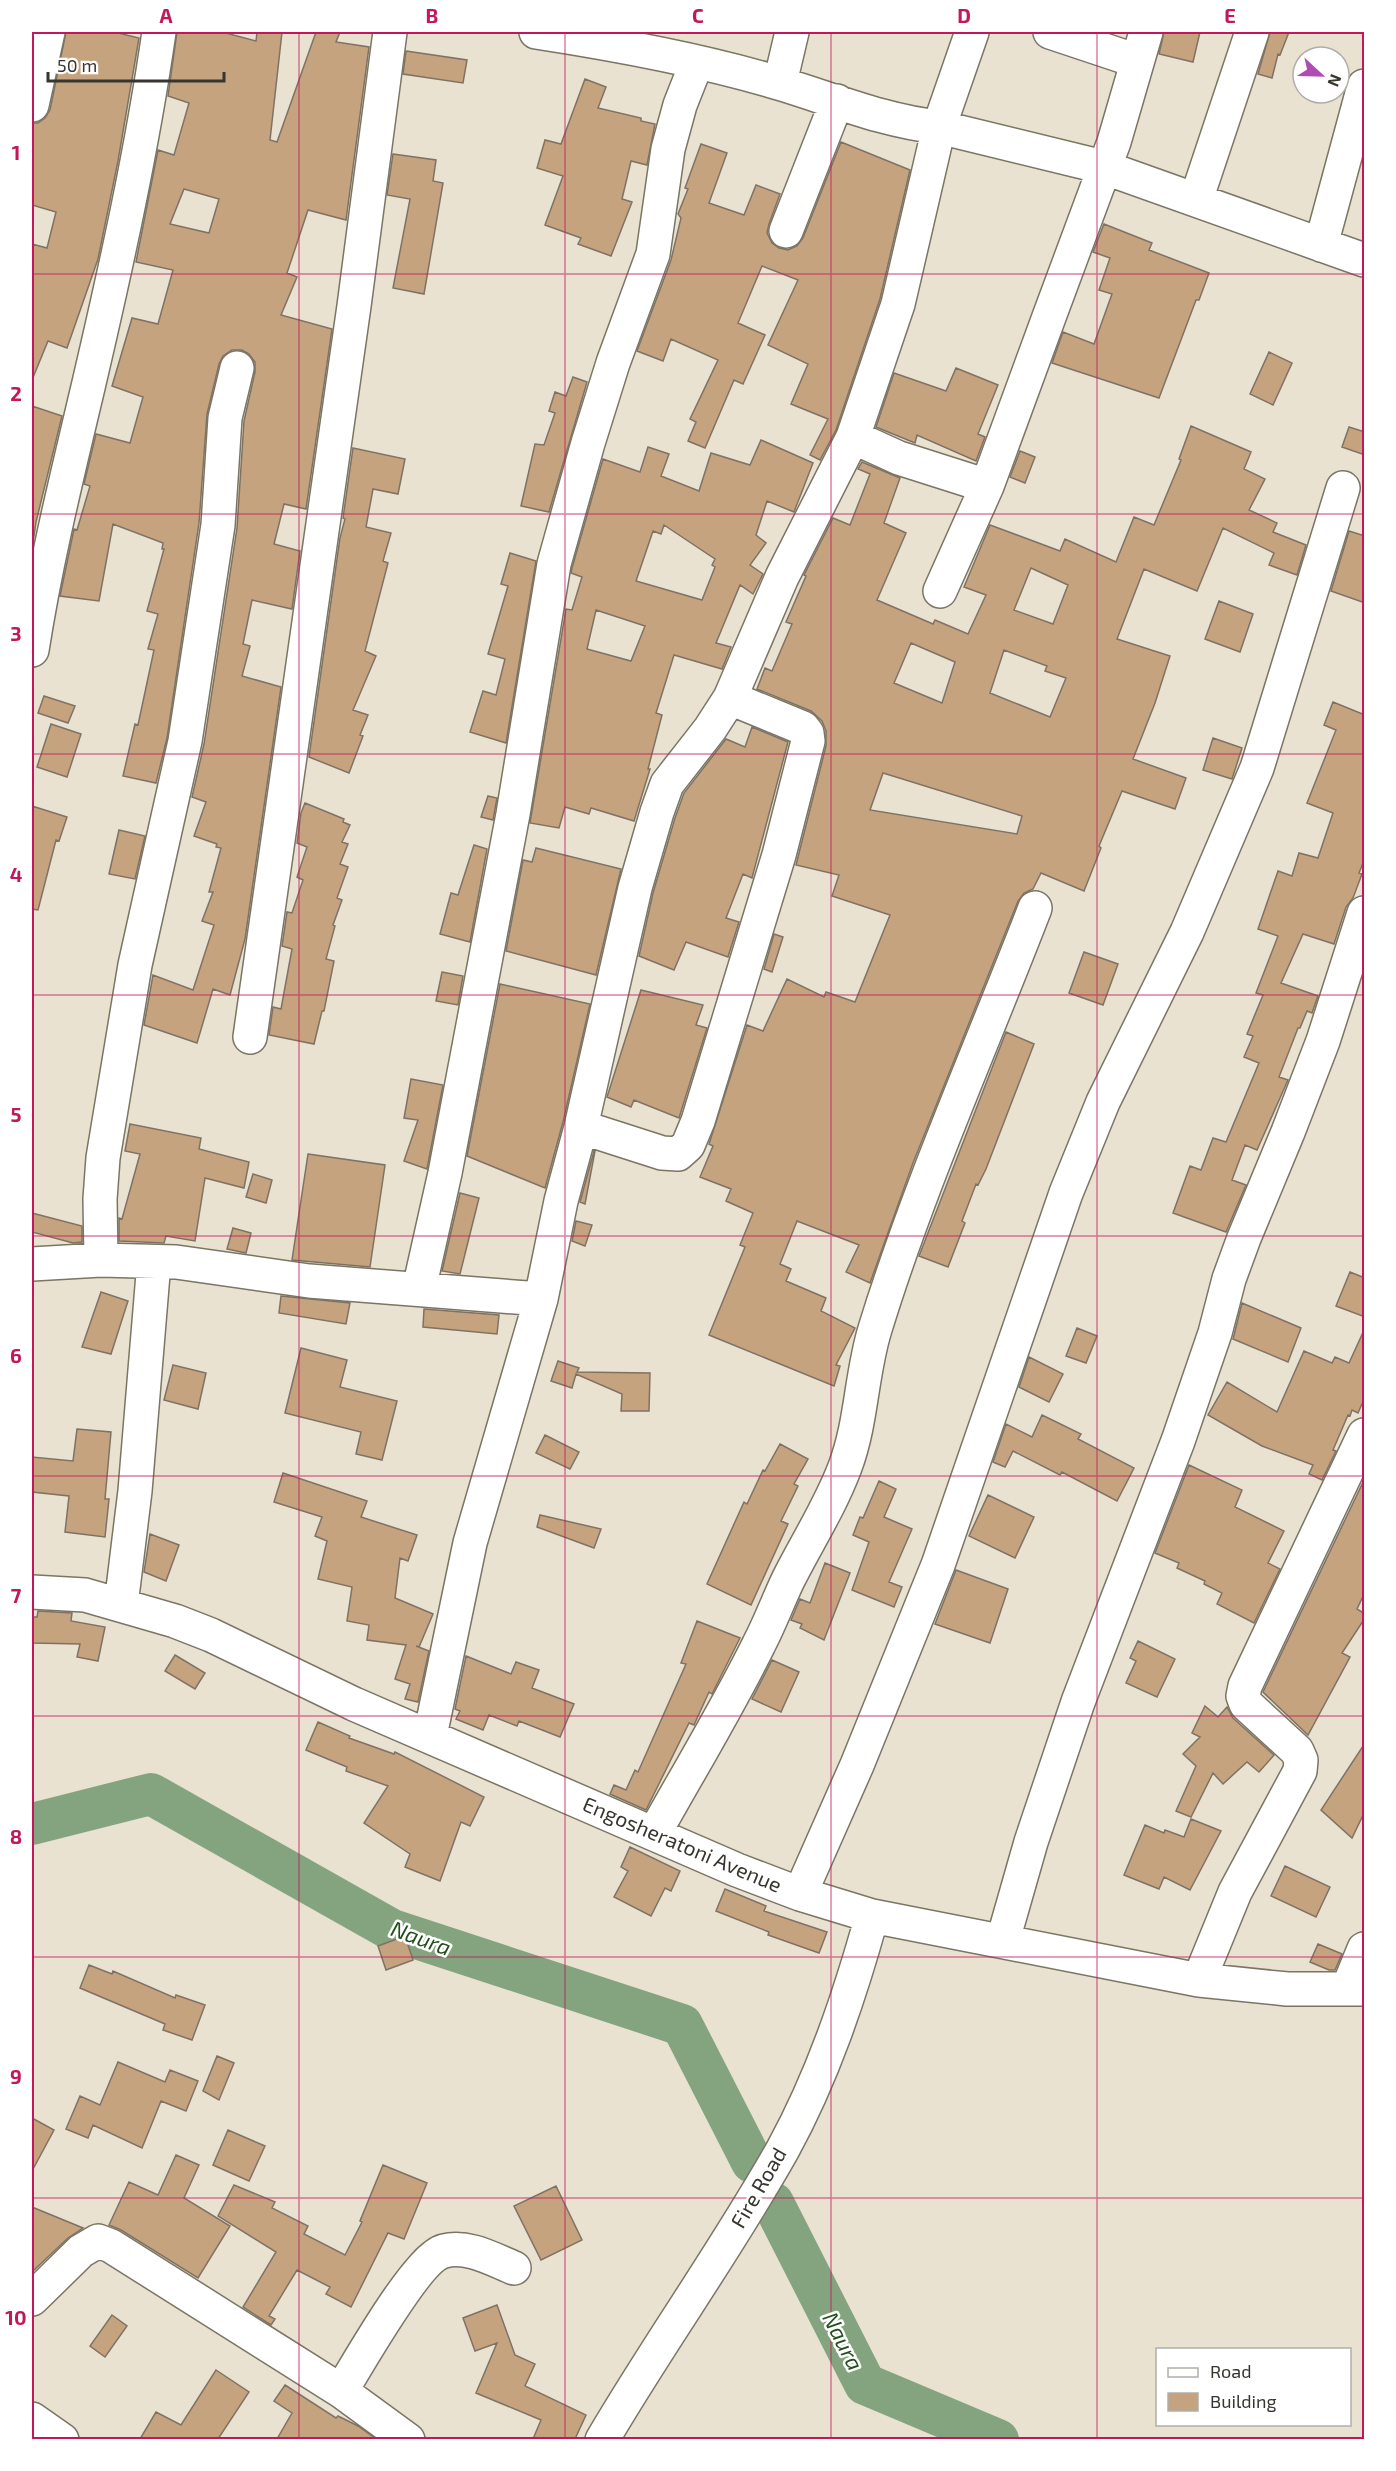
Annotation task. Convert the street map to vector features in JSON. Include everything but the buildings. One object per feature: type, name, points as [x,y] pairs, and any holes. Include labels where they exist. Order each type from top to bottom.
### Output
[{"type":"street","points":[[32,105],[48,32]]},
{"type":"street","points":[[32,650],[51,548],[147,112],[159,32]]},
{"type":"street","points":[[250,1037],[354,306],[390,32]]},
{"type":"street","points":[[536,32],[697,62],[780,83],[911,124],[939,127],[1103,167],[1365,260]]},
{"type":"street","points":[[780,83],[792,32]]},
{"type":"street","points":[[430,1736],[470,1542],[541,1299],[561,1201],[581,1127],[635,888],[657,812],[667,784],[710,729],[730,698],[782,577],[853,437],[898,304],[939,127],[972,32]]},
{"type":"street","points":[[940,591],[987,486],[1113,142],[1142,46],[1050,32]]},
{"type":"street","points":[[1196,201],[1252,32]]},
{"type":"street","points":[[419,1289],[445,1173],[511,825],[554,564],[591,433],[653,254],[668,149],[680,105],[697,62]]},
{"type":"street","points":[[1321,245],[1365,86]]},
{"type":"street","points":[[786,231],[837,101]]},
{"type":"street","points":[[101,1260],[100,1199],[103,1158],[135,965],[185,741],[218,525],[225,418],[237,368]]},
{"type":"street","points":[[853,437],[899,458],[987,486]]},
{"type":"street","points":[[800,1894],[870,1734],[938,1565],[1066,1193],[1102,1102],[1187,932],[1257,768],[1343,488]]},
{"type":"street","points":[[581,1127],[652,1150],[678,1154],[688,1145],[698,1120],[779,855],[808,741],[807,733],[803,728],[730,698]]},
{"type":"street","points":[[654,1834],[759,1646],[788,1580],[838,1484],[856,1432],[867,1362],[892,1278],[1035,908]]},
{"type":"street","points":[[1003,1940],[1031,1842],[1078,1702],[1181,1430],[1215,1333],[1229,1279],[1244,1238],[1323,1041],[1365,913]]},
{"type":"street","points":[[32,1264],[101,1260],[176,1262],[309,1281],[541,1299]]},
{"type":"street","points":[[121,1605],[135,1491],[154,1262]]},
{"type":"street","points":[[1199,1980],[1236,1892],[1300,1771],[1301,1760],[1297,1751],[1245,1704],[1245,1686],[1365,1435]]},
{"type":"street","name":"Engosheratoni Avenue","points":[[32,1592],[85,1595],[211,1635],[354,1704],[654,1834],[800,1894],[872,1916],[1199,1980],[1287,1989],[1356,1989]]},
{"type":"street","name":"Fire Road","points":[[602,2439],[733,2233],[784,2147],[823,2062],[845,2006],[872,1916]]},
{"type":"street","points":[[1356,1989],[1365,1949]]},
{"type":"street","points":[[32,2299],[81,2251],[98,2241],[111,2246],[341,2391],[408,2439]]},
{"type":"street","points":[[341,2391],[398,2300],[429,2260],[442,2252],[462,2249],[514,2268]]},
{"type":"street","points":[[32,2419],[62,2439]]},
{"type":"waterway","name":"Naura","points":[[32,1824],[151,1794],[392,1930],[682,2025],[752,2162]]},
{"type":"waterway","name":"Naura","points":[[773,2203],[865,2384],[998,2440]]}]
